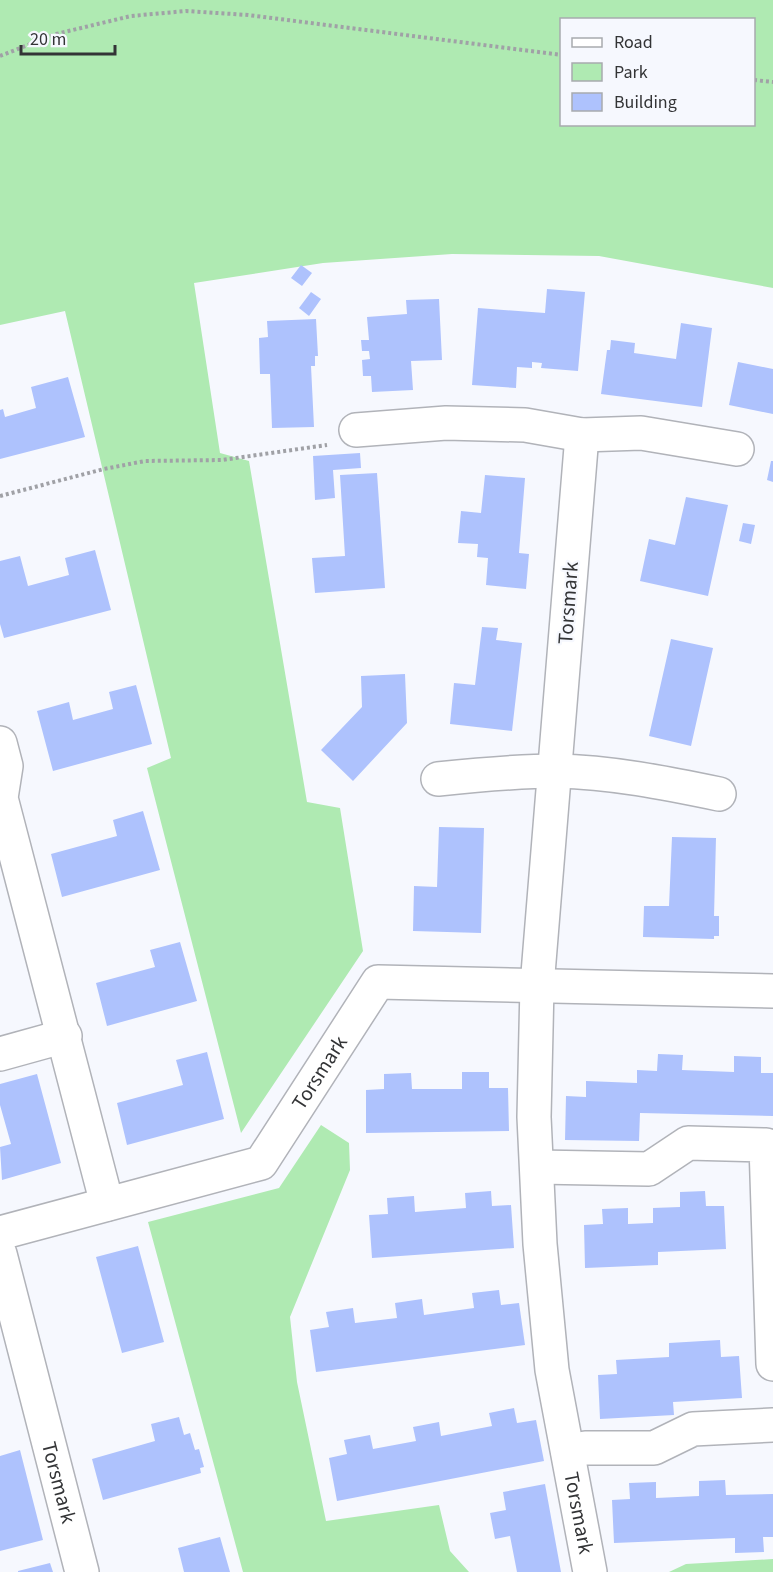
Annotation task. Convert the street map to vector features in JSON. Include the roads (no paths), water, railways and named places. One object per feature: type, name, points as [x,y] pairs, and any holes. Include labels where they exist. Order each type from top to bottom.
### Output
[{"type":"street","points":[[356,430],[446,423],[525,424],[582,435],[641,433],[737,449]]},
{"type":"street","name":"Torsmark","points":[[582,435],[537,986],[534,1117],[540,1244],[552,1370],[590,1572]]},
{"type":"street","points":[[1,749],[6,766],[1,798],[65,1036],[107,1204]]},
{"type":"street","points":[[438,779],[555,771],[586,772],[719,794]]},
{"type":"street","name":"Torsmark","points":[[0,1233],[261,1163],[378,982],[773,991]]},
{"type":"street","points":[[0,1054],[65,1036]]},
{"type":"street","points":[[537,1167],[650,1169],[688,1143],[766,1145],[773,1364]]},
{"type":"street","name":"Torsmark","points":[[0,1254],[82,1572]]},
{"type":"street","name":"Torsmark","points":[[568,1452],[585,1448],[654,1448],[693,1429],[773,1425]]}]
